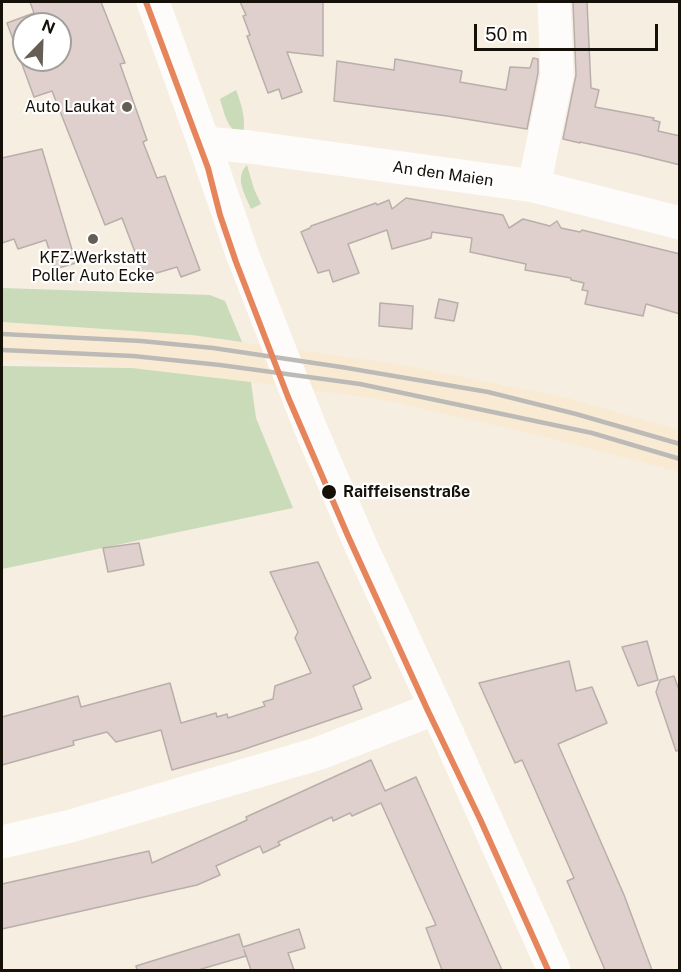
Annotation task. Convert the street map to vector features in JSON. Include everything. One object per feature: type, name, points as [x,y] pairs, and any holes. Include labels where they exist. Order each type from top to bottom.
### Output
[{"type":"street","points":[[153,2],[243,256],[310,427],[360,546],[554,970]]},
{"type":"street","points":[[534,186],[557,75],[554,2]]},
{"type":"street","name":"An den Maien","points":[[204,143],[250,147],[534,186],[680,223]]},
{"type":"street","points":[[2,842],[71,826],[317,754],[436,708]]},
{"type":"shaded area","points":[[2,322],[192,335],[397,364],[568,398],[679,430],[679,472],[537,435],[379,399],[132,368],[19,360],[2,361]]},
{"type":"green space","points":[[236,90],[243,112],[243,135],[230,126],[220,99]]},
{"type":"green space","points":[[247,165],[261,204],[251,209],[241,181],[241,175]]},
{"type":"green space","points":[[2,288],[210,295],[225,301],[242,342],[192,335],[2,322]]},
{"type":"green space","points":[[2,366],[132,368],[251,382],[256,418],[293,508],[2,569]]},
{"type":"building","points":[[30,2],[101,2],[125,63],[120,64],[147,140],[143,142],[157,178],[165,176],[200,270],[181,277],[177,267],[150,275],[149,271],[143,273],[122,218],[105,225],[52,91],[34,97],[25,72],[72,72],[72,12],[34,12]]},
{"type":"building","points":[[240,2],[323,2],[323,56],[287,52],[302,92],[282,99],[279,89],[268,93],[247,36],[250,35],[243,16],[246,15]]},
{"type":"building","points":[[573,2],[587,2],[591,88],[599,90],[595,107],[654,118],[653,120],[660,122],[658,131],[680,136],[680,165],[563,139],[576,75]]},
{"type":"building","points":[[12,21],[12,37],[7,23]]},
{"type":"building","points":[[533,58],[538,59],[538,73],[527,129],[334,101],[337,61],[394,70],[395,59],[462,71],[460,82],[506,90],[510,67],[530,68]]},
{"type":"building","points":[[42,149],[76,263],[55,269],[46,240],[18,249],[14,239],[2,243],[2,158]]},
{"type":"building","points":[[406,198],[503,215],[509,228],[523,219],[550,226],[557,221],[561,228],[580,232],[582,230],[680,254],[680,314],[646,304],[643,316],[585,304],[588,291],[582,290],[584,283],[571,280],[571,278],[525,270],[526,264],[470,252],[472,238],[432,232],[431,238],[392,249],[387,230],[348,244],[359,273],[333,282],[329,270],[318,273],[301,232],[311,226],[376,203],[377,205],[389,200],[392,209]]},
{"type":"building","points":[[439,299],[458,303],[454,321],[435,318]]},
{"type":"building","points":[[380,303],[413,306],[412,329],[379,326]]},
{"type":"building","points":[[139,543],[144,565],[108,572],[103,548]]},
{"type":"building","points":[[318,562],[371,678],[353,686],[362,709],[239,751],[172,770],[161,730],[116,742],[107,732],[73,741],[74,745],[2,765],[2,717],[78,696],[81,707],[170,683],[181,723],[216,713],[217,717],[227,714],[228,718],[265,706],[263,702],[273,699],[275,686],[311,673],[295,638],[298,632],[270,572]]},
{"type":"building","points":[[647,641],[658,680],[638,686],[622,647]]},
{"type":"building","points":[[569,661],[576,691],[592,687],[607,723],[558,744],[624,895],[652,970],[605,970],[567,881],[574,878],[522,760],[515,763],[479,683]]},
{"type":"building","points":[[674,676],[680,693],[680,750],[676,751],[656,692],[660,680]]},
{"type":"building","points":[[371,760],[385,791],[416,777],[502,970],[442,970],[426,928],[436,925],[381,803],[352,816],[350,813],[333,821],[332,817],[278,842],[280,845],[263,853],[260,846],[216,866],[220,875],[197,885],[2,929],[2,884],[149,851],[152,863]]},
{"type":"building","points":[[299,929],[305,948],[288,953],[294,970],[251,970],[244,950],[246,956],[198,970],[137,970],[136,966],[239,934],[243,947]]},
{"type":"railway","points":[[2,334],[141,341],[213,348],[341,367],[488,392],[680,444]]},
{"type":"railway","points":[[2,350],[133,356],[360,384],[592,433],[680,459]]},
{"type":"transit line","points":[[146,2],[208,168],[220,215],[236,262],[288,397],[348,536],[548,970]]},
{"type":"place","name":"Auto Laukat","points":[[127,107]]},
{"type":"place","name":"KFZ-Werkstatt Poller Auto Ecke","points":[[93,239]]},
{"type":"place","name":"Raiffeisenstraße","points":[[329,492]]}]
